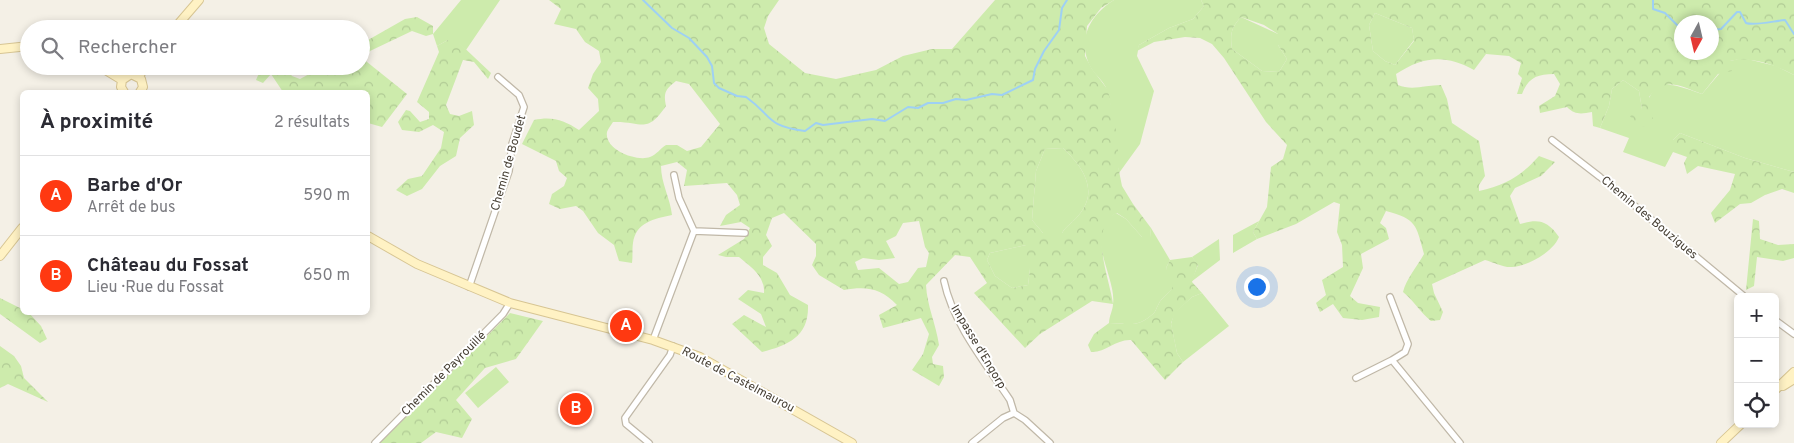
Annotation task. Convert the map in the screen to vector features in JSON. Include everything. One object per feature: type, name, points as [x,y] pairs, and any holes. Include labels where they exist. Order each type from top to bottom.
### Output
[{"type":"street","points":[[182,20],[199,0]]},
{"type":"street","points":[[0,49],[20,47]]},
{"type":"street","points":[[113,75],[122,80]]},
{"type":"street","points":[[122,90],[122,80],[130,75]]},
{"type":"street","points":[[135,75],[139,76],[143,83],[142,90]]},
{"type":"street","name":"Chemin de Boudet","points":[[469,287],[509,171],[512,144],[524,107],[519,94],[498,77]]},
{"type":"street","name":"Chemin des Bouzigues","points":[[1552,140],[1600,177],[1740,293]]},
{"type":"street","points":[[653,340],[694,231],[679,198],[674,175]]},
{"type":"street","points":[[0,256],[20,231]]},
{"type":"street","points":[[694,231],[745,233]]},
{"type":"street","name":"Route de Castelmaurou","points":[[370,237],[417,264],[510,303],[653,340],[700,357],[852,443]]},
{"type":"street","name":"Impasse d'Engorp","points":[[944,281],[947,294],[963,326],[1010,400],[1014,413]]},
{"type":"street","points":[[1356,378],[1405,352],[1408,344],[1390,297]]},
{"type":"street","name":"Chemin de Payrouillé","points":[[375,443],[503,314],[510,303]]},
{"type":"street","points":[[1779,323],[1794,334]]},
{"type":"street","points":[[649,443],[626,424],[625,418],[670,355],[673,346]]},
{"type":"street","points":[[1392,360],[1460,443]]},
{"type":"street","points":[[1779,387],[1794,372]]},
{"type":"street","points":[[1779,389],[1794,380]]},
{"type":"street","points":[[972,443],[1003,418],[1014,413],[1025,420],[1050,443]]},
{"type":"street","points":[[1721,443],[1737,428]]},
{"type":"green space","points":[[461,0],[500,0],[466,50],[455,40],[448,40],[437,46],[433,34]]},
{"type":"green space","points":[[549,0],[779,0],[768,16],[764,28],[769,44],[805,73],[836,79],[876,70],[903,56],[932,49],[952,49],[995,0],[1114,0],[1101,8],[1087,26],[1085,56],[1108,90],[1118,141],[1118,166],[1122,186],[1151,228],[1150,238],[1142,237],[1126,219],[1117,213],[1108,220],[1103,230],[1102,241],[1105,268],[1113,304],[1092,301],[1040,334],[1025,348],[974,293],[987,283],[970,257],[955,255],[926,285],[939,345],[932,357],[933,364],[943,366],[944,377],[939,386],[912,370],[923,354],[929,334],[921,318],[883,328],[879,315],[897,305],[879,292],[859,288],[844,290],[819,275],[812,265],[816,256],[816,244],[784,213],[772,218],[766,235],[772,246],[763,257],[763,265],[777,273],[790,295],[808,305],[807,316],[801,332],[796,338],[781,346],[762,352],[732,324],[744,315],[766,327],[761,314],[738,299],[748,290],[764,293],[760,277],[739,257],[718,255],[744,239],[750,228],[741,222],[720,226],[726,215],[740,205],[737,195],[727,183],[684,186],[687,170],[677,162],[661,166],[662,178],[672,215],[653,220],[638,230],[633,243],[632,263],[619,261],[614,245],[598,233],[583,211],[576,206],[560,209],[549,204],[552,194],[564,186],[567,178],[559,171],[556,161],[522,144],[534,120],[547,118],[558,120],[579,130],[599,111],[598,99],[588,88],[593,74],[601,62],[599,51],[585,42],[576,29],[554,24],[561,9]],"holes":[[[676,81],[689,84],[720,124],[701,147],[687,151],[677,145],[666,145],[652,156],[644,158],[630,156],[616,149],[607,138],[607,132],[613,122],[648,124],[654,121],[666,106],[665,94]],[[1063,148],[1082,171],[1088,189],[1088,198],[1084,207],[1062,233],[1043,233],[1032,220],[1036,171],[1045,149]],[[919,221],[925,247],[929,253],[926,267],[918,268],[908,282],[899,284],[879,268],[858,270],[855,262],[863,258],[879,260],[895,258],[886,241],[896,236],[903,223]],[[1026,245],[1025,264],[1030,269],[1028,285],[1012,288],[995,276],[987,260],[990,253]]]},
{"type":"green space","points":[[1114,0],[1201,0],[1204,6],[1193,19],[1169,28],[1139,45],[1137,56],[1154,91],[1140,144],[1119,173],[1112,113],[1107,89],[1091,68],[1085,48],[1085,38],[1092,21],[1098,13]]},
{"type":"green space","points":[[1201,0],[1794,0],[1794,75],[1771,65],[1755,61],[1730,61],[1732,71],[1718,74],[1702,94],[1674,85],[1667,85],[1655,91],[1649,97],[1653,118],[1646,126],[1637,127],[1630,116],[1642,109],[1639,91],[1623,80],[1612,89],[1609,106],[1600,128],[1593,126],[1592,112],[1578,113],[1567,107],[1540,113],[1539,106],[1555,96],[1560,84],[1554,74],[1538,76],[1527,84],[1522,94],[1517,94],[1522,78],[1518,74],[1521,63],[1509,56],[1486,54],[1474,70],[1454,61],[1444,59],[1425,61],[1406,68],[1396,74],[1398,85],[1414,88],[1441,85],[1447,99],[1452,123],[1479,141],[1485,176],[1479,185],[1479,191],[1512,179],[1539,156],[1555,162],[1541,176],[1515,188],[1510,196],[1520,224],[1542,222],[1555,231],[1559,237],[1546,253],[1525,264],[1509,267],[1485,260],[1432,284],[1443,312],[1440,320],[1431,321],[1403,292],[1404,287],[1424,254],[1417,230],[1410,220],[1386,211],[1380,223],[1386,228],[1389,239],[1361,254],[1363,268],[1350,296],[1358,303],[1380,307],[1379,317],[1362,320],[1343,318],[1333,304],[1320,312],[1316,303],[1326,295],[1322,280],[1343,267],[1342,245],[1337,232],[1340,204],[1334,202],[1296,224],[1257,239],[1253,232],[1267,207],[1271,167],[1283,159],[1287,145],[1266,122],[1224,58],[1212,44],[1200,38],[1185,37],[1154,42],[1137,51],[1139,45],[1169,28],[1193,19],[1204,6]],"holes":[[[1375,13],[1412,28],[1414,41],[1395,65],[1385,61],[1373,51],[1369,25]],[[1241,17],[1264,25],[1278,34],[1278,45],[1287,59],[1279,72],[1262,71],[1232,49],[1233,28]]]},
{"type":"green space","points":[[1375,13],[1412,28],[1414,40],[1395,65],[1385,61],[1373,51],[1369,25]]},
{"type":"green space","points":[[417,17],[433,26],[433,34],[426,36],[412,31],[370,51],[370,39],[405,19]]},
{"type":"green space","points":[[1241,17],[1278,34],[1278,45],[1287,59],[1279,72],[1262,71],[1232,49],[1232,32]]},
{"type":"green space","points":[[448,40],[456,40],[491,73],[488,79],[474,62],[463,60],[446,105],[450,114],[459,116],[472,111],[474,125],[460,138],[456,156],[440,166],[422,189],[407,196],[396,190],[408,179],[422,176],[441,148],[444,132],[433,125],[419,132],[402,130],[398,122],[406,110],[410,111],[420,122],[429,119],[429,112],[417,102],[439,52],[437,46]]},
{"type":"green space","points":[[1743,58],[1776,66],[1794,75],[1794,172],[1745,158],[1680,133],[1673,140],[1673,152],[1665,167],[1623,152],[1629,138],[1600,128],[1609,106],[1612,89],[1623,80],[1639,91],[1642,109],[1637,127],[1648,100],[1658,87],[1665,85],[1674,86],[1702,94],[1730,61]]},
{"type":"green space","points":[[370,64],[407,94],[382,127],[370,124],[370,90],[282,90],[272,75],[291,75],[300,79],[307,75],[370,75]]},
{"type":"green space","points":[[258,75],[270,75],[263,83],[256,80]]},
{"type":"green space","points":[[1680,133],[1745,158],[1794,172],[1794,193],[1782,189],[1765,195],[1751,203],[1740,204],[1715,223],[1711,213],[1730,190],[1735,174],[1698,166],[1687,174],[1684,163],[1687,157],[1673,152],[1673,140]]},
{"type":"green space","points":[[1063,148],[1082,171],[1088,189],[1088,198],[1078,216],[1062,233],[1043,233],[1032,220],[1036,171],[1045,149]]},
{"type":"green space","points":[[1116,213],[1126,219],[1142,237],[1150,237],[1151,228],[1170,260],[1166,268],[1175,284],[1154,313],[1142,321],[1132,324],[1109,323],[1113,306],[1113,293],[1103,255],[1101,231],[1106,221]]},
{"type":"green space","points":[[1753,219],[1759,221],[1760,239],[1778,245],[1794,244],[1794,258],[1783,261],[1757,257],[1754,286],[1746,290]]},
{"type":"green space","points":[[1259,221],[1253,232],[1257,239],[1233,253],[1233,235]]},
{"type":"green space","points":[[1219,239],[1220,260],[1191,282],[1198,265],[1192,257]]},
{"type":"green space","points":[[1026,245],[1030,269],[1028,285],[1012,288],[995,276],[987,260],[990,253]]},
{"type":"green space","points":[[1192,257],[1198,264],[1192,282],[1202,293],[1192,297],[1175,313],[1171,323],[1177,353],[1183,362],[1165,380],[1131,340],[1091,352],[1088,345],[1094,334],[1109,323],[1137,323],[1154,313],[1174,284],[1170,280],[1166,268],[1170,260]]},
{"type":"green space","points":[[1202,293],[1229,326],[1183,362],[1177,353],[1171,324],[1174,313],[1192,297]]},
{"type":"green space","points":[[0,298],[20,308],[20,315],[31,315],[41,326],[47,339],[40,343],[0,314]]},
{"type":"green space","points":[[510,313],[543,321],[516,359],[485,368],[456,400],[472,419],[462,438],[436,432],[421,443],[380,443]]},
{"type":"green space","points":[[0,346],[14,356],[21,366],[24,378],[48,402],[8,384],[0,388]]},
{"type":"green space","points":[[496,367],[509,382],[478,408],[465,393]]},
{"type":"waterway","points":[[643,0],[672,28],[689,38],[707,57],[712,66],[714,83],[719,88],[737,96],[746,97],[776,123],[792,129],[805,131],[816,123],[823,125],[872,119],[885,121],[908,107],[918,108],[928,103],[943,103],[956,99],[966,100],[992,94],[1002,95],[1033,80],[1035,69],[1044,51],[1059,30],[1062,8],[1067,0]]},
{"type":"waterway","points":[[1653,0],[1653,9],[1665,13],[1674,22]]},
{"type":"waterway","points":[[1719,29],[1737,12],[1740,12],[1746,23],[1750,24],[1785,20],[1794,34]]},
{"type":"place","name":"Barbe d'Or","points":[[626,326]]},
{"type":"place","name":"Château du Fossat","points":[[576,409]]}]
